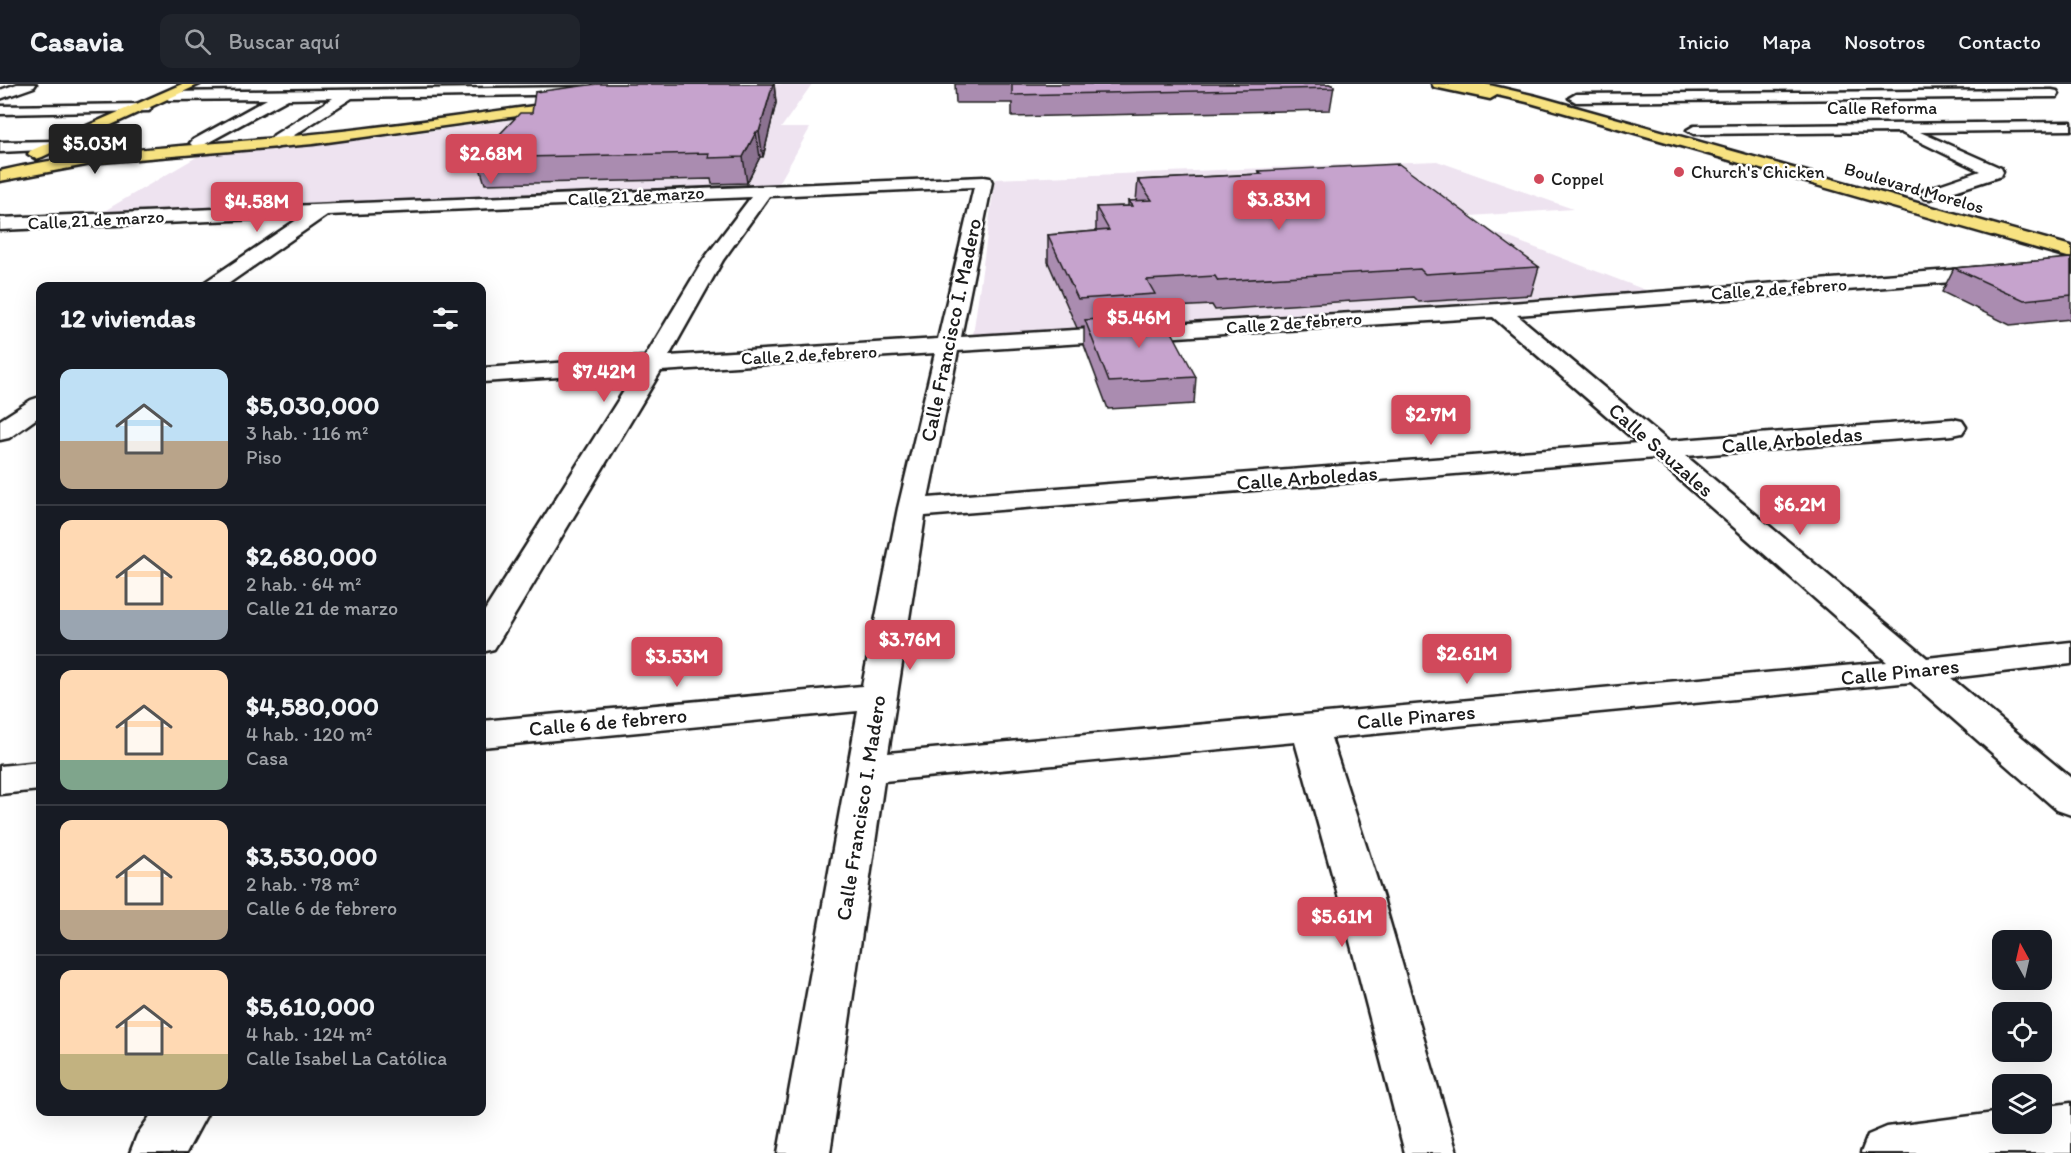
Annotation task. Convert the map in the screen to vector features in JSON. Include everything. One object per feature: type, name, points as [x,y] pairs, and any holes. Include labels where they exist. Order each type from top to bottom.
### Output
[{"type":"main road","points":[[0,170],[144,108],[193,84]]},
{"type":"main road","points":[[1439,84],[1571,101]]},
{"type":"main road","name":"Boulevard Morelos","points":[[1468,84],[1571,101],[1816,180],[2071,252]]},
{"type":"main road","name":"Boulevard Morelos","points":[[1507,84],[1694,130],[1843,171],[1816,180]]},
{"type":"main road","points":[[1528,84],[1571,101]]},
{"type":"main road","points":[[0,170],[191,146],[278,140],[597,96]]},
{"type":"main road","points":[[56,146],[191,146]]},
{"type":"main road","name":"Boulevard Morelos","points":[[1925,192],[1962,202]]},
{"type":"street","points":[[0,95],[29,84]]},
{"type":"street","points":[[191,146],[305,84]]},
{"type":"street","points":[[278,140],[367,84]]},
{"type":"street","points":[[1798,84],[1995,172],[1925,192]]},
{"type":"street","points":[[1903,84],[2048,142]]},
{"type":"street","points":[[1571,101],[1824,96],[2057,96],[2025,84]]},
{"type":"street","points":[[169,96],[351,93],[597,96]]},
{"type":"street","points":[[0,110],[144,108]]},
{"type":"street","name":"Calle Reforma","points":[[1694,130],[2071,126]]},
{"type":"street","points":[[0,147],[56,146]]},
{"type":"street","points":[[1940,147],[1976,147]]},
{"type":"street","name":"Calle 21 de marzo","points":[[0,224],[984,182]]},
{"type":"street","name":"Calle Francisco I. Madero","points":[[804,1153],[878,697],[912,508],[984,182]]},
{"type":"street","points":[[486,635],[653,364],[714,260],[765,190]]},
{"type":"street","points":[[218,282],[323,210]]},
{"type":"street","name":"Calle 2 de febrero","points":[[486,375],[1498,310],[2071,267]]},
{"type":"street","name":"Calle Sauzales","points":[[1498,310],[2071,800]]},
{"type":"street","points":[[0,405],[36,404]]},
{"type":"street","points":[[0,432],[36,407]]},
{"type":"street","name":"Calle Arboledas","points":[[912,508],[1953,427]]},
{"type":"street","name":"Calle Pinares","points":[[868,769],[1920,670],[2071,653]]},
{"type":"street","name":"Calle 6 de febrero","points":[[486,734],[878,697]]},
{"type":"street","points":[[1310,726],[1360,895],[1431,1153]]},
{"type":"street","points":[[0,780],[36,776]]},
{"type":"street","points":[[156,1153],[179,1116]]},
{"type":"street","points":[[1887,1153],[2071,1128]]},
{"type":"shaded area","points":[[742,84],[812,84],[781,128],[810,128],[777,187],[94,217],[200,155],[380,138]]},
{"type":"shaded area","points":[[1437,161],[1573,209],[1455,217],[1648,291],[973,335],[995,179]]},
{"type":"building","points":[[597,84],[773,84],[759,132],[756,132],[743,157],[708,158],[709,153],[477,158],[520,113],[532,113],[535,92]]},
{"type":"building","points":[[1012,84],[1329,84],[1334,88],[1012,95]]},
{"type":"building","points":[[1399,164],[1539,267],[1425,274],[1420,269],[1218,281],[1215,276],[1147,280],[1155,294],[1078,299],[1048,235],[1109,230],[1096,207],[1132,206],[1128,201],[1152,200],[1138,180]]},
{"type":"building","points":[[2071,258],[2071,295],[2024,300],[1954,268]]},
{"type":"building","points":[[1163,315],[1196,377],[1109,382],[1085,320]]},
{"type":"place","name":"Church's Chicken","points":[[1679,172]]},
{"type":"place","name":"Coppel","points":[[1539,179]]}]
